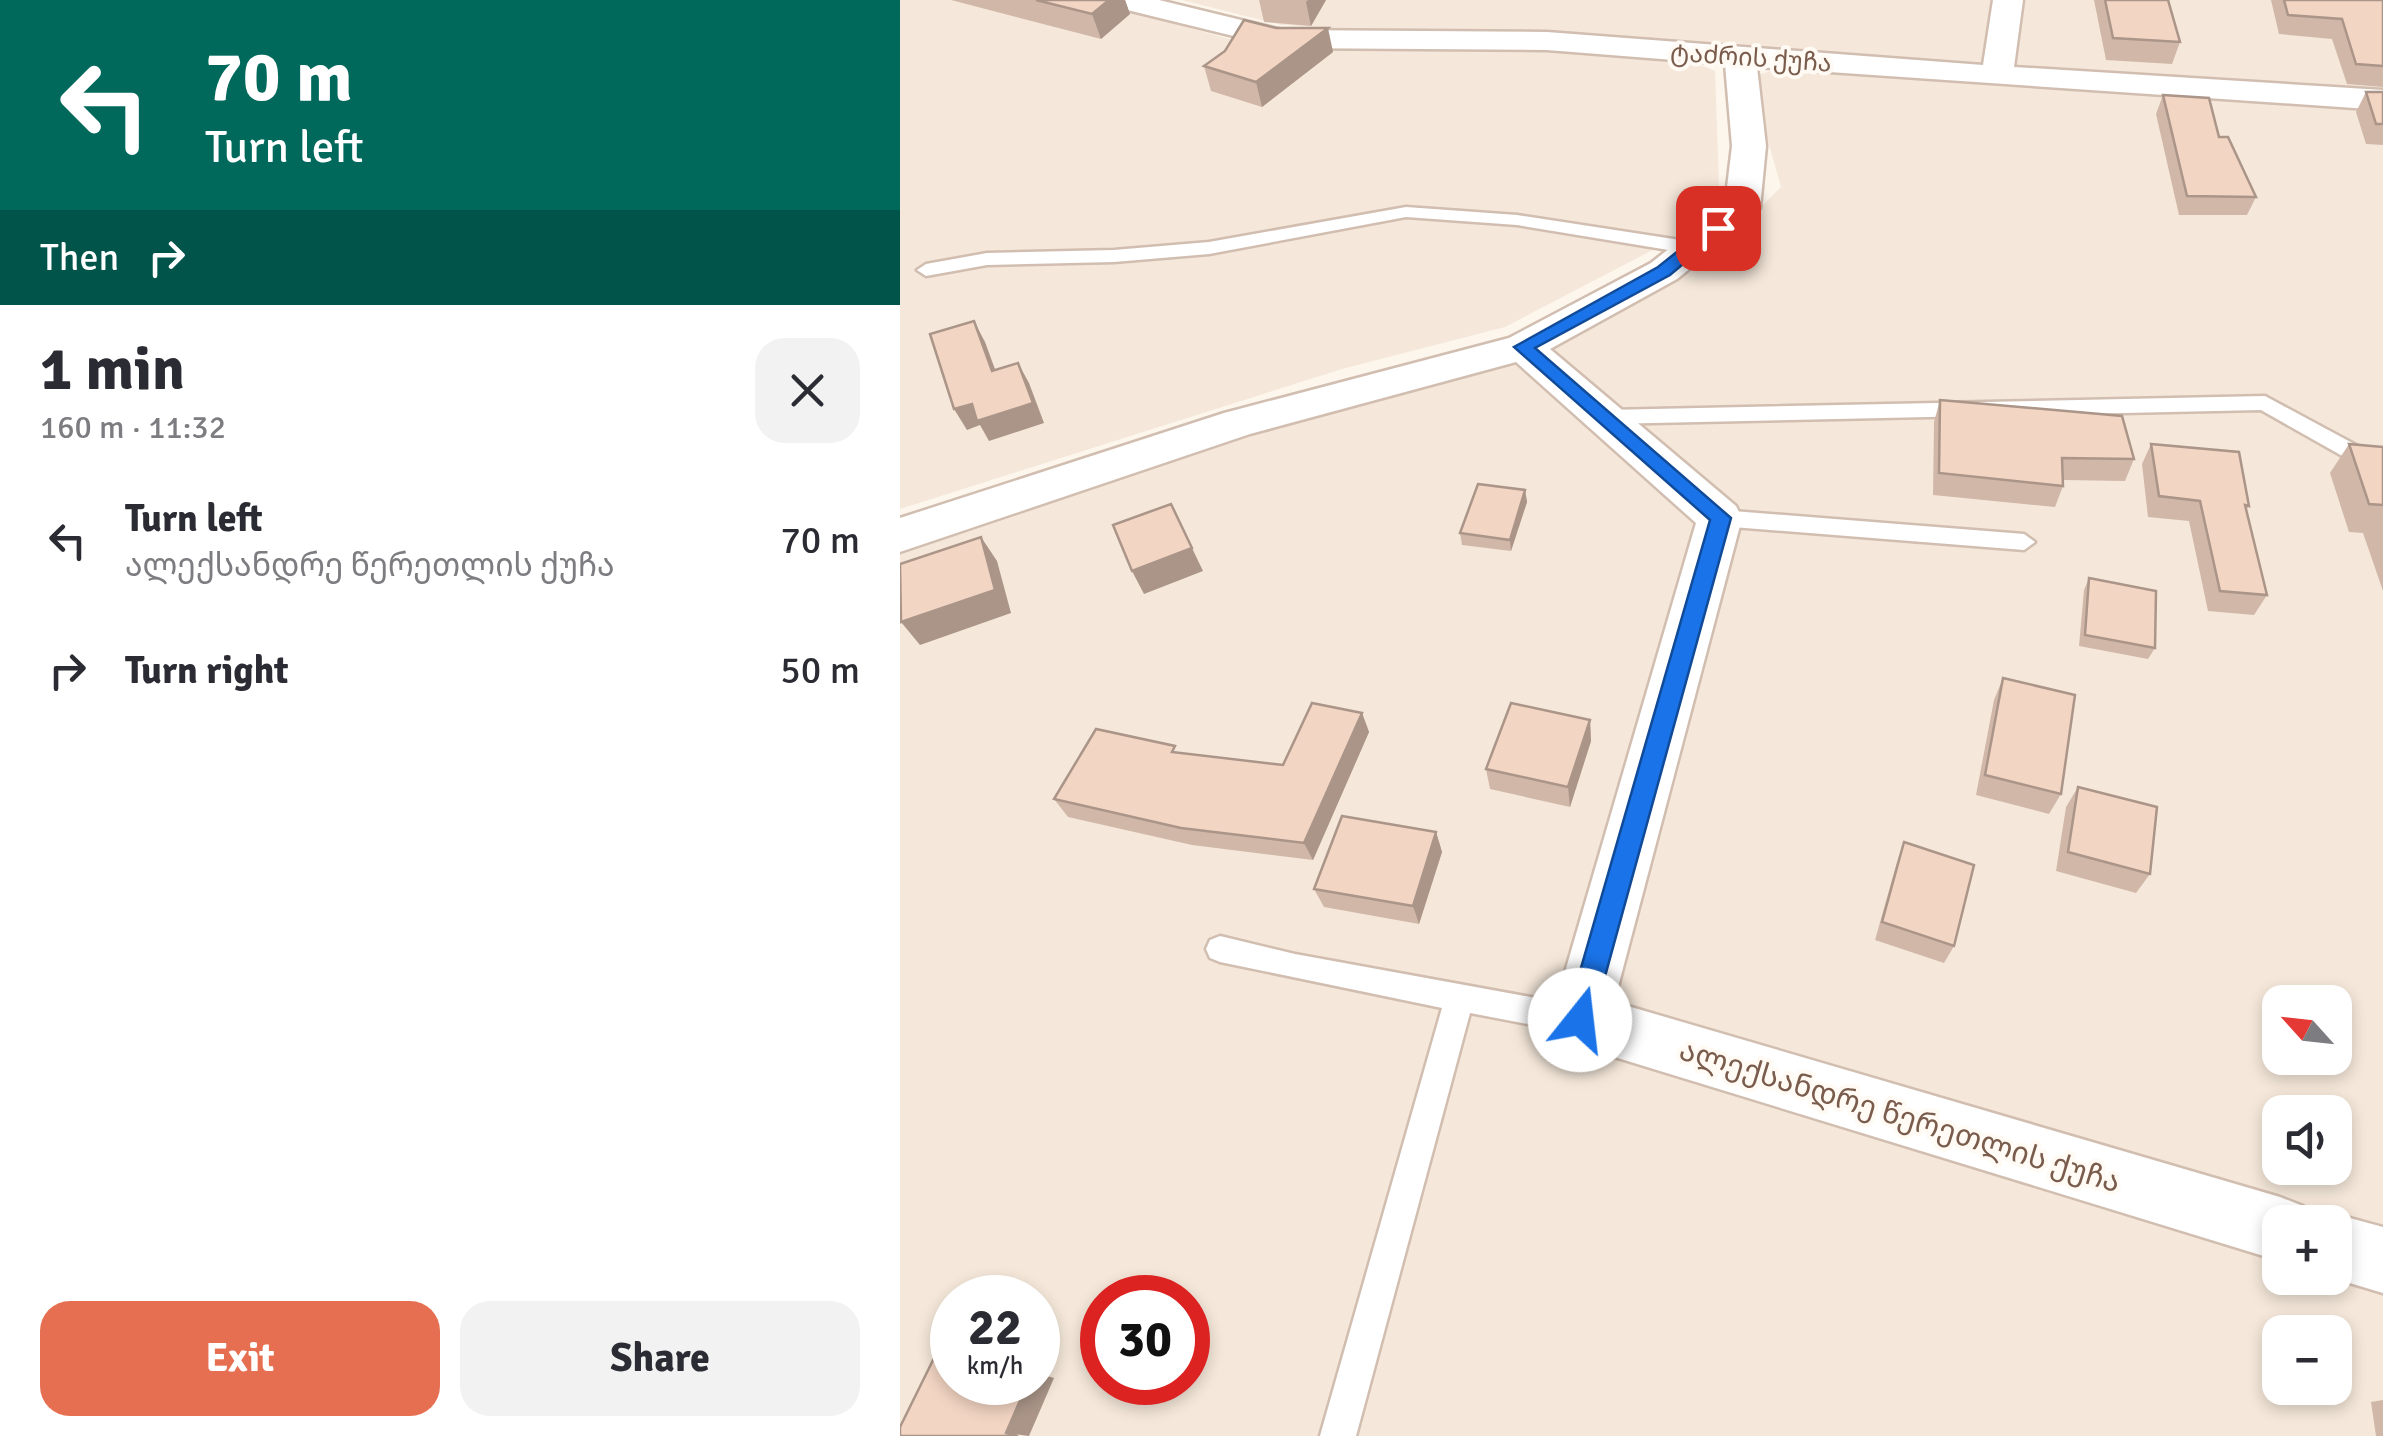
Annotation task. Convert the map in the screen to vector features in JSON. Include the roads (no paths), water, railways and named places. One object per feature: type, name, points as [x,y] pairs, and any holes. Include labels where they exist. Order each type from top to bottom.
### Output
[{"type":"street","name":"ტაძრის ქუჩა","points":[[1122,0],[1282,38],[1547,40],[1998,76],[2383,100]]},
{"type":"street","points":[[1998,76],[2008,0]]},
{"type":"street","points":[[900,535],[1240,423],[1523,347],[1664,271],[1742,208],[1749,146],[1740,56]]},
{"type":"street","points":[[1523,347],[1720,518],[1580,1020]]},
{"type":"street","name":"ალექსანდრე წერეთლის ქუჩა","points":[[1580,1020],[2262,1224]]},
{"type":"street","points":[[2352,1251],[2383,1260]]},
{"type":"lane","points":[[926,270],[987,259],[1114,256],[1209,248],[1406,212],[1518,220],[1693,248]]},
{"type":"lane","points":[[1607,417],[2265,403],[2361,457]]},
{"type":"lane","points":[[1720,518],[2024,542]]},
{"type":"lane","points":[[1220,949],[1580,1020]]},
{"type":"lane","points":[[1338,1436],[1460,997]]}]
